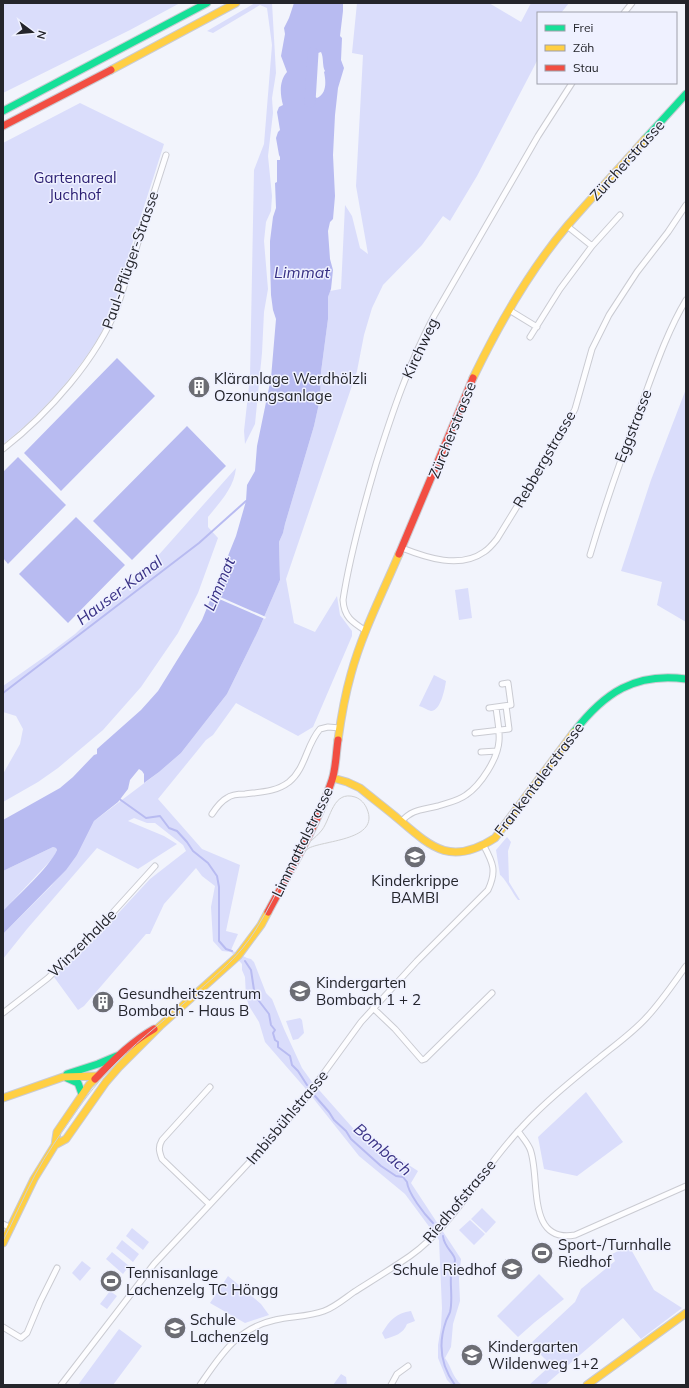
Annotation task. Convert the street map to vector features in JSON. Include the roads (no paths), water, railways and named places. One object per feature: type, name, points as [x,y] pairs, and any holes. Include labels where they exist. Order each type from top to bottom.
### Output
[{"type":"main road","points":[[3,112],[207,3]]},
{"type":"main road","points":[[3,126],[236,3]]},
{"type":"main road","name":"Zürcherstrasse","points":[[401,551],[472,380],[490,342],[532,273],[568,226],[686,94]]},
{"type":"main road","name":"Limmattalstrasse","points":[[55,1145],[66,1139],[106,1082],[119,1067],[160,1026],[226,968],[238,956],[252,938],[305,843],[317,819],[333,778],[346,688],[366,631],[401,551]]},
{"type":"main road","name":"Frankentalerstrasse","points":[[333,778],[360,788],[430,844],[448,852],[471,852],[484,846],[495,838],[592,710],[604,700],[617,690],[641,679],[655,676],[669,676],[686,679]]},
{"type":"main road","name":"Limmattalstrasse","points":[[3,1243],[34,1180],[55,1145],[57,1132],[82,1094],[89,1085],[120,1055],[145,1034],[160,1026]]},
{"type":"main road","points":[[3,1098],[63,1077],[70,1072],[120,1055]]},
{"type":"main road","points":[[84,1068],[93,1072],[106,1082]]},
{"type":"main road","points":[[63,1077],[98,1076]]},
{"type":"main road","points":[[63,1077],[72,1079],[78,1083],[82,1094]]},
{"type":"main road","points":[[587,1385],[686,1313]]},
{"type":"street","points":[[625,12],[632,3]]},
{"type":"street","name":"Kirchweg","points":[[366,631],[348,618],[345,613],[343,600],[365,502],[389,420],[422,338],[538,136],[571,84]]},
{"type":"street","name":"Paul-Pflüger-Strasse","points":[[3,448],[14,440],[78,374],[101,340],[118,305],[166,155]]},
{"type":"street","name":"Rebbergstrasse","points":[[401,551],[439,559],[455,561],[465,560],[485,552],[497,539],[564,430],[575,408],[592,349],[606,320],[637,272],[668,232],[686,205]]},
{"type":"street","points":[[530,337],[560,289],[592,246],[620,216]]},
{"type":"street","points":[[568,226],[592,246]]},
{"type":"street","name":"Eggstrasse","points":[[590,555],[615,475],[660,354],[686,300]]},
{"type":"street","points":[[509,310],[537,328]]},
{"type":"street","points":[[488,708],[511,705],[508,683],[502,684]]},
{"type":"street","points":[[475,733],[508,729],[506,706]]},
{"type":"street","points":[[402,821],[409,813],[458,800],[476,787],[497,751],[499,730],[496,707]]},
{"type":"street","points":[[212,814],[226,798],[233,795],[267,792],[288,783],[298,774],[314,738],[320,729],[328,727],[340,728]]},
{"type":"street","points":[[481,752],[497,751]]},
{"type":"street","name":"Imbisbühlstrasse","points":[[61,1385],[154,1264],[273,1137],[302,1103],[340,1050],[373,1008],[417,961],[488,890],[493,878],[493,867],[484,846]]},
{"type":"street","name":"Winzerhalde","points":[[3,1013],[48,978],[97,930],[155,866]]},
{"type":"street","name":"Riedhofstrasse","points":[[200,1385],[225,1350],[240,1336],[264,1323],[317,1314],[335,1306],[411,1255],[424,1244],[444,1223],[491,1162],[518,1131],[553,1096],[625,1037],[645,1018],[660,1002],[686,966]]},
{"type":"street","points":[[373,1008],[395,1029],[422,1060],[425,1059],[492,993]]},
{"type":"street","points":[[209,1204],[162,1159],[159,1151],[159,1145],[210,1087]]},
{"type":"street","points":[[518,1131],[530,1149],[537,1202],[542,1219],[551,1231],[560,1235],[575,1235],[686,1186]]},
{"type":"street","points":[[3,1224],[11,1228]]},
{"type":"street","points":[[3,1327],[21,1338],[27,1333],[57,1268]]},
{"type":"street","points":[[391,1385],[397,1374],[408,1366]]},
{"type":"water","name":"Limmat","points":[[294,3],[343,3],[340,36],[342,38],[341,60],[344,68],[338,88],[335,115],[333,155],[335,196],[333,219],[330,222],[328,231],[330,259],[333,270],[331,289],[328,297],[328,319],[321,372],[320,399],[314,426],[283,533],[279,542],[280,580],[258,631],[227,694],[181,753],[144,783],[144,774],[139,769],[130,780],[128,789],[118,802],[94,821],[77,855],[66,870],[3,934],[3,911],[40,873],[57,850],[53,847],[3,871],[3,820],[60,788],[94,755],[97,754],[97,749],[141,710],[158,691],[202,620],[236,536],[246,501],[247,485],[255,471],[257,446],[271,378],[276,319],[271,295],[270,241],[273,217],[276,208],[275,183],[277,182],[277,160],[280,160],[276,138],[280,130],[277,112],[279,107],[283,105],[281,83],[287,72],[281,56],[285,34],[284,28]],"holes":[[[321,52],[325,71],[325,87],[323,94],[317,98],[312,95],[311,77],[312,69],[318,53]]]},
{"type":"water","points":[[117,358],[155,396],[61,491],[24,453]]},
{"type":"water","points":[[187,426],[226,466],[132,560],[93,521]]},
{"type":"water","points":[[18,457],[66,505],[8,564],[3,558],[3,472]]},
{"type":"water","points":[[76,517],[125,565],[68,623],[19,574]]},
{"type":"waterway","name":"Limmat","points":[[310,102],[313,53]]},
{"type":"waterway","name":"Hauser-Kanal","points":[[3,693],[199,543],[246,501]]},
{"type":"waterway","name":"Bombach","points":[[118,798],[146,818],[160,816],[169,828],[177,831],[193,851],[208,863],[217,876],[219,887],[219,941],[226,949],[232,951]]},
{"type":"waterway","name":"Bombach","points":[[245,961],[251,970],[254,990],[259,1001],[269,1014],[271,1025],[275,1030],[273,1033],[275,1040],[278,1042],[278,1047],[290,1056],[292,1065],[307,1085]]},
{"type":"waterway","name":"Bombach","points":[[315,1096],[334,1120],[346,1131],[351,1139],[381,1166],[396,1176],[403,1177],[417,1203],[433,1223]]},
{"type":"waterway","name":"Bombach","points":[[443,1236],[445,1244],[455,1257],[455,1260],[451,1275],[451,1307],[443,1330],[441,1346],[443,1362],[455,1385]]},
{"type":"tram line","points":[[3,1241],[31,1183],[44,1160],[94,1088],[111,1068],[146,1035],[214,977],[243,948],[261,922],[298,855],[303,848],[322,830],[337,801],[348,796],[359,799],[365,805],[369,819],[366,827],[359,833],[309,848],[297,860]]},
{"type":"place","name":"Kläranlage Werdhölzli Ozonungsanlage","points":[[199,387]]},
{"type":"place","name":"Kinderkrippe BAMBI","points":[[415,857]]},
{"type":"place","name":"Kindergarten Bombach 1 + 2","points":[[300,991]]},
{"type":"place","name":"Gesundheitszentrum Bombach - Haus B","points":[[103,1002]]},
{"type":"place","name":"Sport-/Turnhalle Riedhof","points":[[542,1253]]},
{"type":"place","name":"Schule Riedhof","points":[[512,1269]]},
{"type":"place","name":"Tennisanlage Lachenzelg TC Höngg","points":[[111,1281]]},
{"type":"place","name":"Schule Lachenzelg","points":[[175,1328]]},
{"type":"place","name":"Kindergarten Wildenweg 1+2","points":[[472,1355]]},
{"type":"park label","name":"Gartenareal Juchhof","points":[[75,186]]}]
